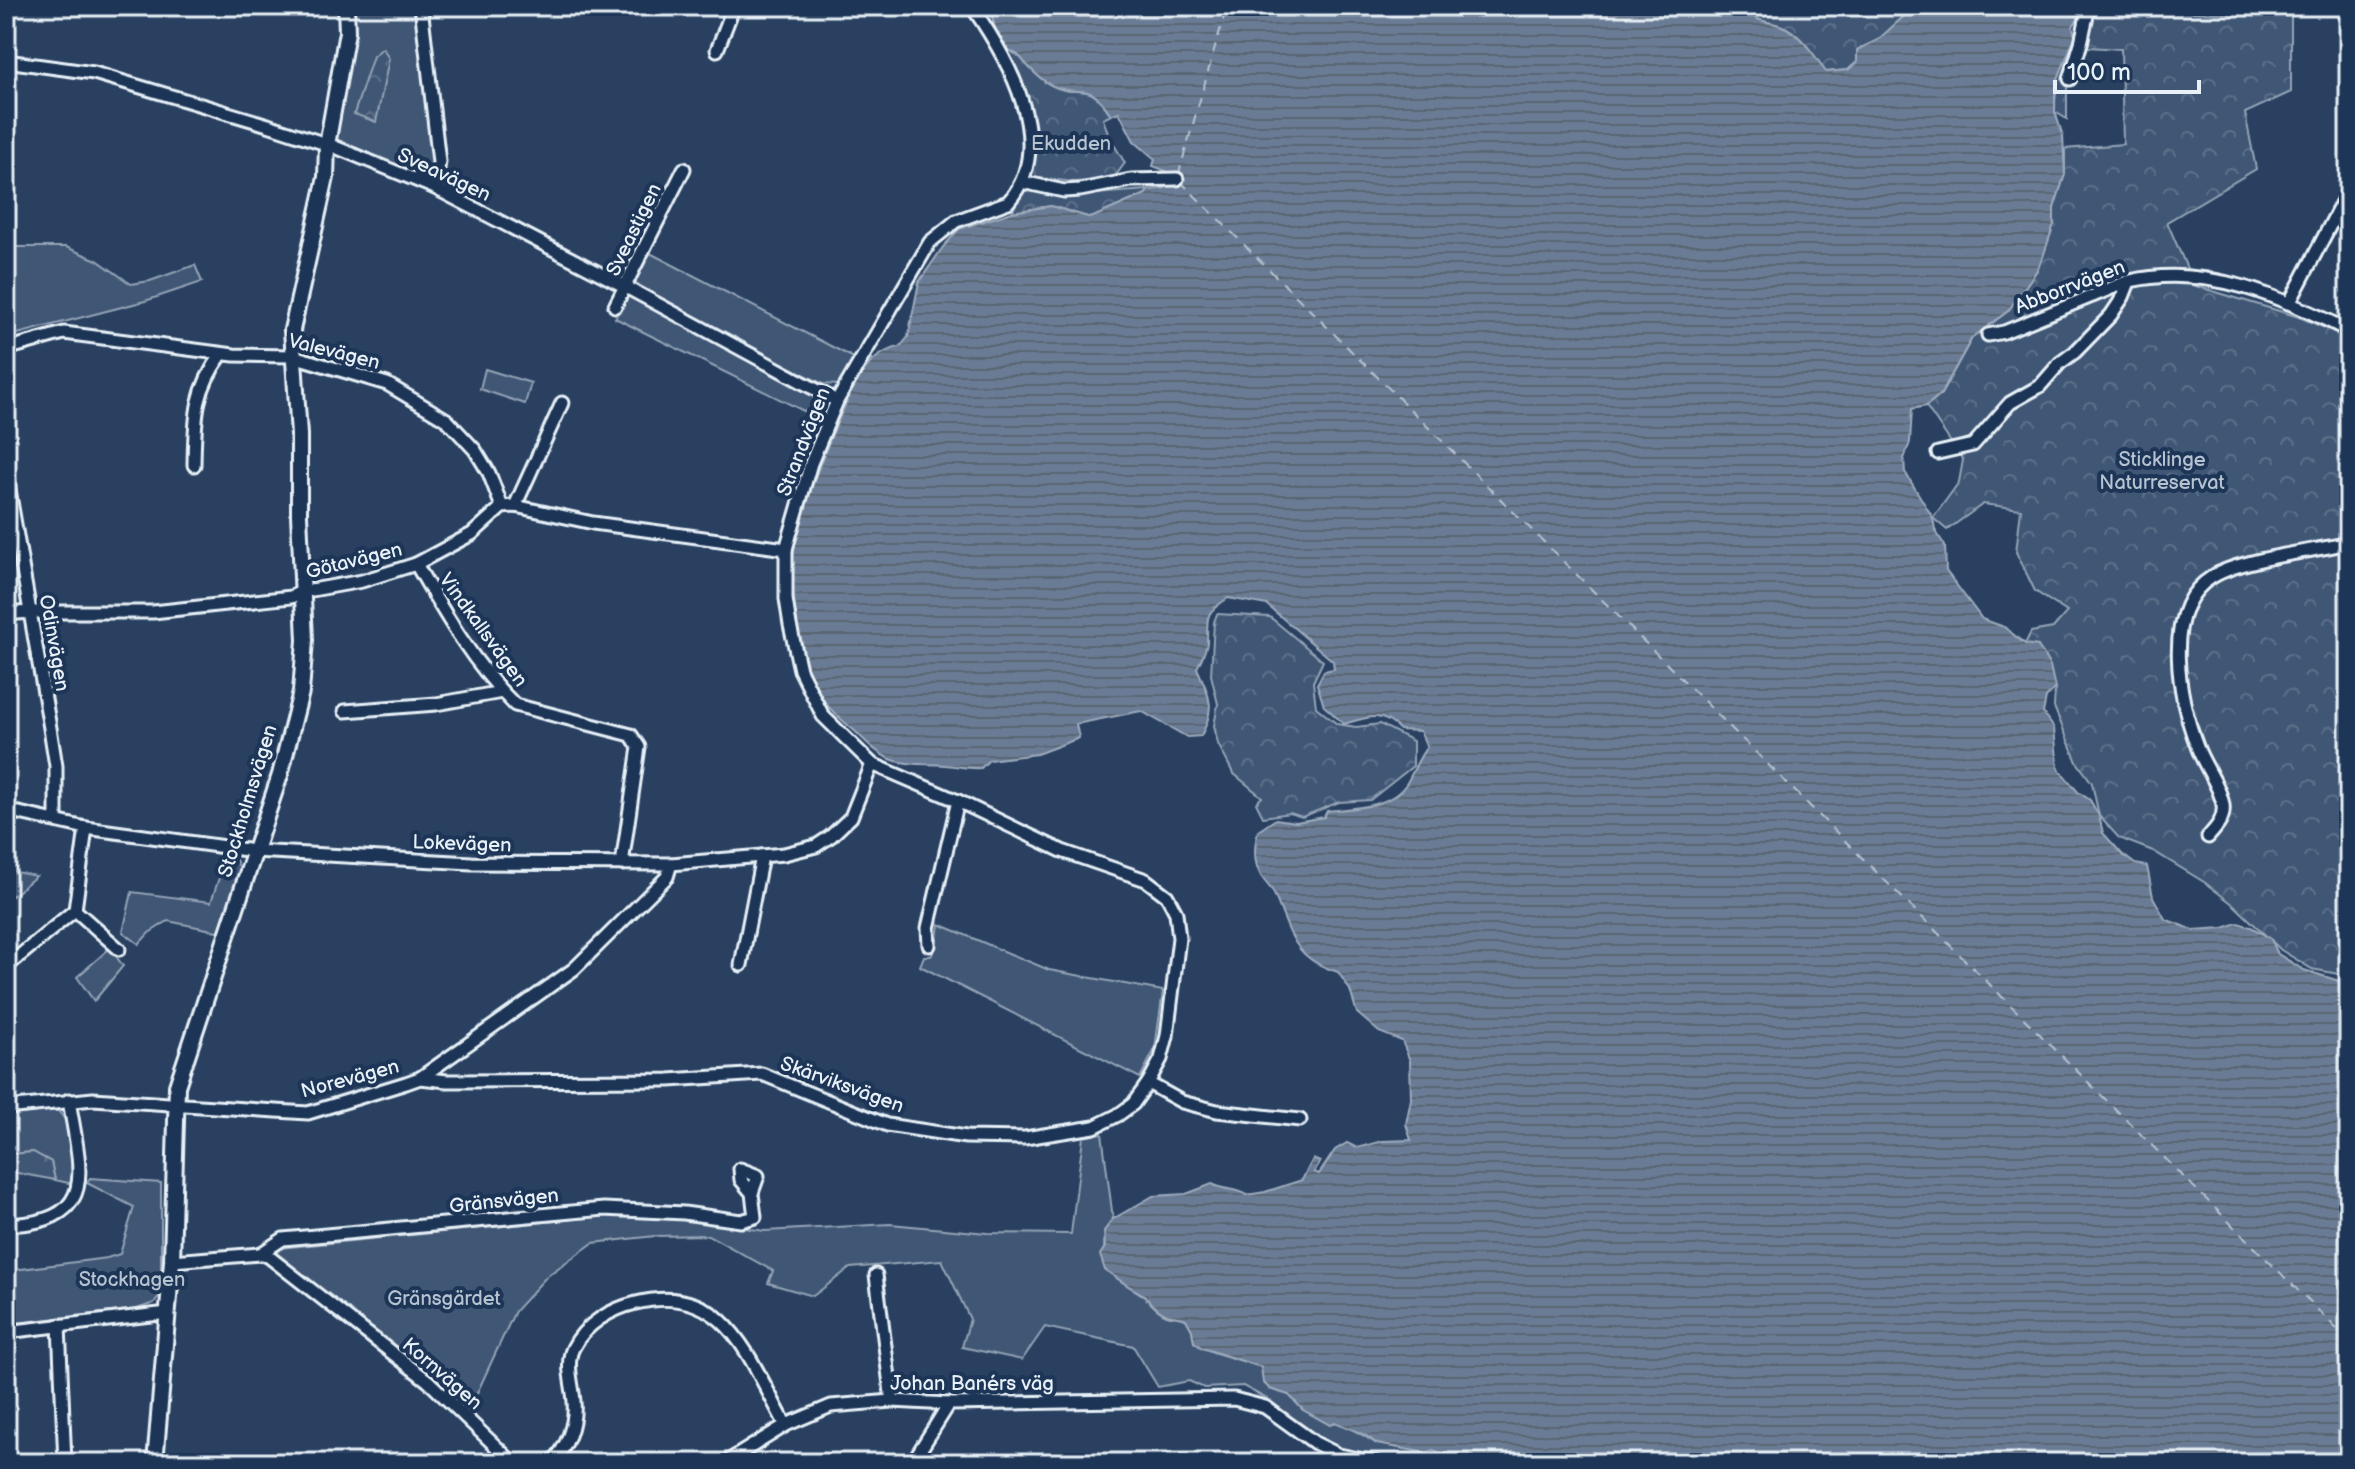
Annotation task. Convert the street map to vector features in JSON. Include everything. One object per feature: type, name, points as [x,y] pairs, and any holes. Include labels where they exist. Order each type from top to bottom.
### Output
[{"type":"street","name":"Stockholmsvägen","points":[[155,1463],[172,1261],[175,1105],[184,1061],[280,775],[301,692],[305,640],[301,592],[299,435],[293,356],[295,307],[326,177],[327,145],[347,32],[346,6]]},
{"type":"street","points":[[421,6],[439,162],[435,188]]},
{"type":"street","points":[[717,50],[734,6]]},
{"type":"street","points":[[953,6],[973,7],[1014,78],[1029,143],[1022,182],[1064,191],[1131,180],[1177,179]]},
{"type":"street","points":[[2070,79],[2089,6]]},
{"type":"street","name":"Sveavägen","points":[[6,61],[94,73],[268,125],[435,188],[837,401]]},
{"type":"street","name":"Sveastigen","points":[[615,306],[684,169]]},
{"type":"street","name":"Strandvägen","points":[[872,764],[823,716],[800,670],[786,599],[786,549],[811,463],[837,401],[930,242],[956,221],[1008,202],[1022,182]]},
{"type":"street","points":[[2290,302],[2349,189]]},
{"type":"street","name":"Abborrvägen","points":[[1988,335],[2004,332],[2129,282],[2154,278],[2202,278],[2263,292],[2349,331]]},
{"type":"street","points":[[1938,453],[1973,445],[2010,403],[2040,386],[2111,315],[2129,282]]},
{"type":"street","name":"Valevägen","points":[[6,349],[64,333],[222,354],[293,356],[387,384],[447,420],[475,450],[489,473],[502,507]]},
{"type":"street","points":[[194,465],[195,415],[201,389],[222,354]]},
{"type":"street","points":[[515,506],[562,403]]},
{"type":"street","name":"Odinvägen","points":[[6,472],[56,766],[56,821]]},
{"type":"street","points":[[502,507],[515,506],[593,523],[786,549]]},
{"type":"street","name":"Götavägen","points":[[6,614],[153,612],[291,597],[301,592],[362,581],[416,564],[472,534],[502,507]]},
{"type":"street","points":[[2208,837],[2220,823],[2223,805],[2198,748],[2183,691],[2177,645],[2187,607],[2201,586],[2234,567],[2349,543]]},
{"type":"street","name":"Vindkallsvägen","points":[[416,564],[448,619],[515,705],[631,735],[635,739],[639,747],[622,864]]},
{"type":"street","points":[[345,711],[436,704],[502,692]]},
{"type":"street","name":"Skärviksvägen","points":[[420,1078],[447,1081],[653,1080],[762,1074],[887,1125],[966,1137],[1025,1138],[1094,1127],[1133,1104],[1161,1059],[1167,1036],[1179,938],[1176,913],[1167,896],[1146,880],[1062,851],[872,764]]},
{"type":"street","name":"Lokevägen","points":[[6,810],[86,828],[254,851],[472,863],[671,864],[762,856],[816,846],[851,817],[872,764]]},
{"type":"street","points":[[929,945],[928,928],[958,801]]},
{"type":"street","points":[[6,967],[75,910],[86,828]]},
{"type":"street","points":[[741,965],[762,856]]},
{"type":"street","name":"Norevägen","points":[[6,1108],[93,1099],[308,1113],[420,1078],[574,969],[667,877],[671,864]]},
{"type":"street","points":[[75,910],[119,949]]},
{"type":"street","points":[[1148,1083],[1182,1102],[1217,1111],[1300,1120]]},
{"type":"street","points":[[6,1225],[44,1221],[62,1213],[73,1200],[81,1177],[69,1100]]},
{"type":"street","name":"Gränsvägen","points":[[260,1254],[283,1239],[604,1209],[684,1213],[741,1221],[755,1217],[752,1193]]},
{"type":"street","points":[[172,1261],[260,1254]]},
{"type":"street","name":"Kornvägen","points":[[260,1254],[268,1256],[428,1381],[513,1463]]},
{"type":"street","points":[[876,1275],[892,1401]]},
{"type":"street","points":[[551,1463],[558,1457],[571,1431],[575,1404],[569,1375],[572,1349],[589,1327],[609,1311],[650,1300],[670,1299],[692,1303],[717,1314],[733,1331],[786,1425]]},
{"type":"street","points":[[6,1332],[168,1313]]},
{"type":"street","points":[[59,1325],[65,1463]]},
{"type":"street","name":"Johan Banérs väg","points":[[725,1463],[746,1447],[786,1425],[831,1406],[892,1401],[949,1404],[1234,1399],[1265,1407],[1315,1443],[1339,1455],[1378,1463]]},
{"type":"street","points":[[912,1463],[949,1404]]},
{"type":"green space","points":[[353,6],[415,6],[435,156],[429,172],[417,175],[336,139],[353,34]]},
{"type":"green space","points":[[1744,6],[1915,6],[1878,40],[1857,50],[1857,62],[1848,70],[1825,72],[1795,34],[1782,26],[1757,19]]},
{"type":"green space","name":"Sticklinge Naturreservat","points":[[2094,8],[2291,16],[2291,92],[2245,113],[2256,169],[2167,222],[2189,273],[2186,283],[2299,317],[2349,338],[2349,976],[2312,969],[2281,950],[2234,905],[2204,882],[2153,851],[2119,838],[2099,816],[2092,783],[2077,762],[2054,707],[2055,688],[2025,644],[2031,632],[2053,628],[2067,612],[2035,591],[2016,552],[2021,509],[1983,504],[1947,530],[1933,518],[1959,482],[1963,460],[1926,406],[1941,394],[1972,338],[2008,311],[2037,270],[2054,224],[2054,208],[2065,174],[2065,149],[2123,144],[2121,49],[2088,47]]},
{"type":"green space","points":[[2082,28],[2067,78],[2067,119],[2055,112],[2056,90],[2065,57]]},
{"type":"green space","points":[[383,48],[389,59],[376,122],[354,114],[373,56]]},
{"type":"green space","name":"Ekudden","points":[[1006,49],[1051,85],[1068,91],[1088,92],[1102,103],[1111,115],[1103,119],[1110,138],[1125,163],[1113,179],[1075,182],[1029,177],[1033,138],[1026,95]]},
{"type":"green space","name":"Ekudden","points":[[1024,188],[1066,196],[1148,190],[1146,194],[1091,218],[1051,206],[1012,212]]},
{"type":"green space","points":[[6,247],[66,247],[97,260],[131,284],[150,281],[195,265],[202,282],[145,301],[6,337]]},
{"type":"green space","points":[[648,252],[854,358],[839,385],[823,384],[629,285]]},
{"type":"green space","points":[[629,293],[820,394],[828,404],[822,420],[615,318]]},
{"type":"green space","points":[[485,369],[531,383],[525,404],[480,389]]},
{"type":"green space","points":[[1217,614],[1270,617],[1323,661],[1313,682],[1316,707],[1337,724],[1356,727],[1380,724],[1413,741],[1413,766],[1370,800],[1339,802],[1302,817],[1290,813],[1263,817],[1256,803],[1262,797],[1233,773],[1218,744],[1214,726],[1218,704],[1211,675]]},
{"type":"green space","points":[[227,854],[235,858],[242,873],[222,932],[168,921],[149,933],[139,944],[123,932],[132,892],[211,902]]},
{"type":"green space","points":[[6,870],[36,876],[6,901]]},
{"type":"green space","points":[[939,924],[1049,970],[1163,991],[1155,1049],[1140,1078],[920,966],[924,956],[931,956],[936,948]]},
{"type":"green space","points":[[110,948],[123,966],[94,1001],[77,977]]},
{"type":"green space","points":[[58,1111],[71,1135],[75,1156],[73,1184],[55,1180],[51,1162],[33,1152],[6,1152],[6,1116]]},
{"type":"green space","name":"Gränsgärdet","points":[[1102,1133],[1113,1219],[1105,1237],[1105,1270],[1141,1294],[1162,1313],[1186,1319],[1194,1342],[1213,1352],[1262,1367],[1263,1382],[1270,1389],[1289,1395],[1303,1410],[1344,1424],[1377,1444],[1432,1450],[1457,1458],[1472,1455],[1483,1463],[1402,1463],[1340,1451],[1321,1442],[1271,1401],[1243,1386],[1204,1388],[1189,1381],[1158,1387],[1133,1346],[1045,1327],[1022,1360],[962,1347],[970,1319],[942,1260],[850,1268],[813,1296],[768,1283],[773,1271],[708,1235],[655,1236],[593,1243],[547,1276],[515,1311],[471,1406],[269,1249],[638,1213],[765,1231],[890,1224],[987,1233],[1071,1234],[1083,1137]]},
{"type":"green space","points":[[6,1152],[33,1152],[51,1162],[55,1180],[6,1171]]},
{"type":"green space","name":"Stockhagen","points":[[90,1178],[161,1183],[161,1293],[154,1303],[137,1309],[6,1324],[6,1271],[120,1254],[134,1207],[87,1183]]},
{"type":"shaded area","points":[[991,6],[1744,6],[1757,19],[1782,26],[1795,34],[1826,72],[1848,70],[1857,62],[1857,50],[1878,40],[1915,6],[2074,6],[2078,19],[2073,26],[2075,37],[2057,81],[2055,96],[2055,112],[2063,136],[2065,174],[2043,257],[2008,311],[1972,338],[1941,394],[1926,406],[1912,409],[1910,442],[1904,459],[1905,472],[1933,518],[1935,530],[1945,546],[1946,571],[1982,619],[2004,627],[2025,644],[2038,646],[2050,666],[2055,688],[2046,698],[2043,713],[2054,728],[2058,768],[2078,792],[2090,800],[2099,816],[2103,833],[2122,854],[2135,864],[2147,866],[2153,897],[2165,919],[2193,930],[2223,928],[2238,923],[2251,927],[2271,939],[2278,954],[2304,970],[2349,984],[2349,1463],[1483,1463],[1472,1455],[1457,1458],[1433,1450],[1427,1453],[1377,1444],[1367,1436],[1335,1422],[1330,1425],[1303,1410],[1289,1395],[1270,1389],[1263,1382],[1261,1367],[1202,1348],[1194,1342],[1186,1319],[1162,1313],[1141,1294],[1105,1270],[1100,1255],[1105,1247],[1104,1231],[1113,1219],[1153,1196],[1186,1194],[1212,1184],[1247,1195],[1265,1192],[1302,1180],[1313,1159],[1320,1162],[1314,1172],[1319,1174],[1335,1150],[1347,1143],[1357,1148],[1382,1141],[1411,1140],[1406,1124],[1411,1099],[1410,1061],[1402,1041],[1379,1032],[1357,1013],[1350,990],[1338,972],[1311,960],[1302,952],[1273,892],[1260,874],[1255,849],[1258,831],[1276,819],[1296,822],[1324,817],[1327,811],[1372,805],[1393,797],[1408,781],[1427,747],[1420,731],[1400,730],[1380,717],[1344,724],[1324,706],[1317,684],[1324,671],[1334,669],[1333,661],[1267,605],[1228,598],[1208,616],[1206,646],[1197,668],[1210,702],[1209,717],[1201,736],[1187,737],[1141,711],[1076,724],[1079,738],[1037,754],[989,760],[981,768],[909,763],[890,759],[875,750],[836,715],[819,694],[801,646],[795,608],[793,557],[799,525],[824,453],[860,376],[877,357],[900,347],[908,337],[919,282],[959,229],[1012,212],[1051,206],[1091,218],[1146,194],[1148,190],[1165,188],[1166,171],[1153,166],[1155,159],[1134,141],[1119,112],[1111,115],[1090,93],[1053,86],[1039,77],[1002,43],[995,28]]},
{"type":"ferry route","points":[[1178,176],[1227,6]]},
{"type":"ferry route","points":[[1180,181],[2349,1341]]}]
